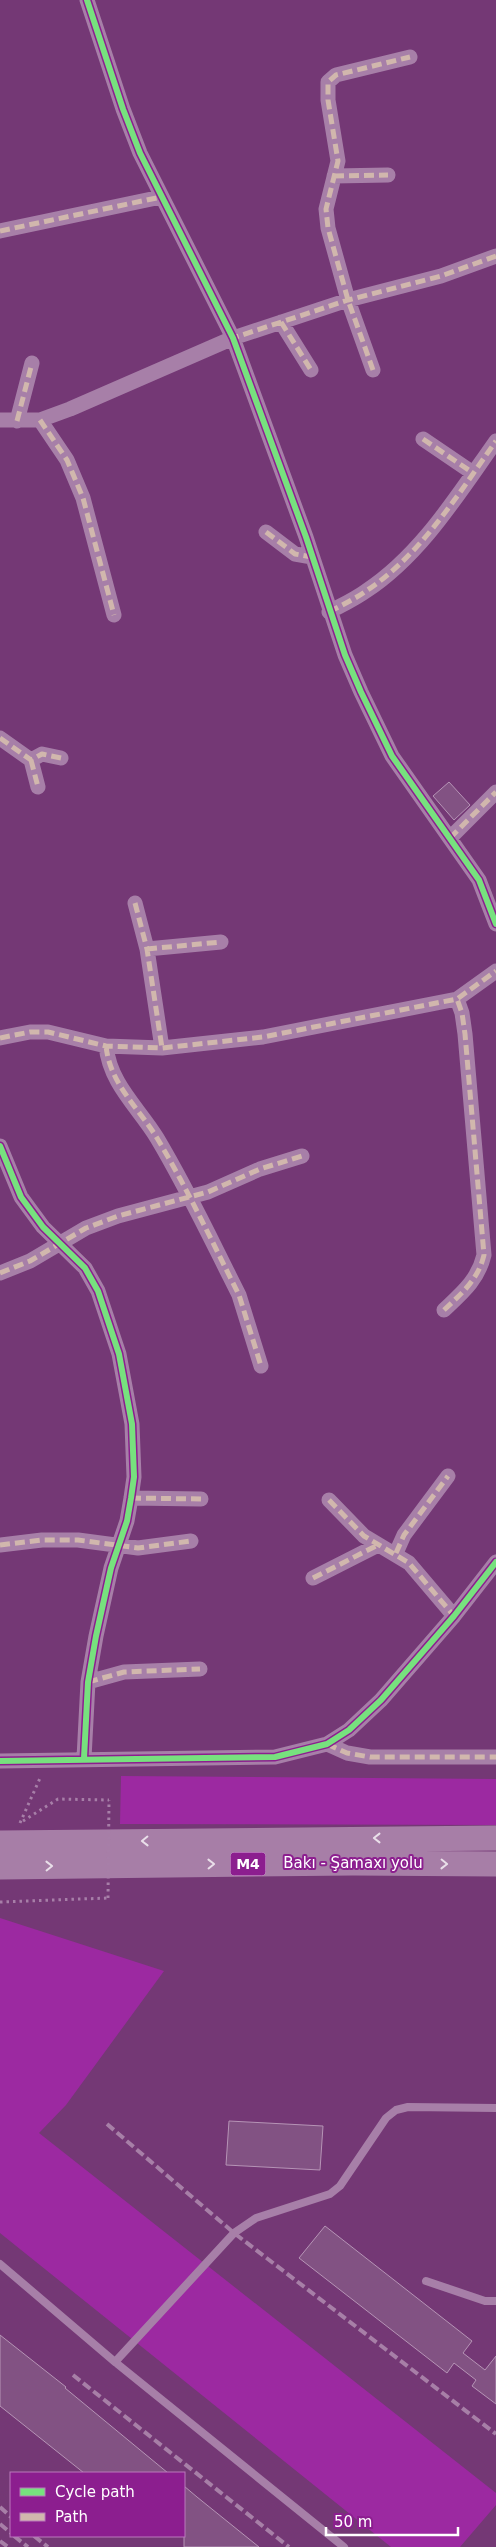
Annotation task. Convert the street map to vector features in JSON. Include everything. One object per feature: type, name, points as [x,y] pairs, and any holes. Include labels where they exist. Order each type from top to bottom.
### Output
[{"type":"highway","name":"Bakı - Şamaxı yolu","points":[[5,1833],[496,1838]]},
{"type":"highway","name":"Bakı - Şamaxı yolu","points":[[0,1867],[352,1863],[496,1864]]},
{"type":"street","points":[[87,0],[140,154],[234,338],[312,557],[329,612],[361,692],[392,756],[479,880],[496,924]]},
{"type":"street","points":[[373,370],[348,300],[328,228],[326,209],[338,152],[328,100],[328,82],[336,74],[410,56]]},
{"type":"street","points":[[334,176],[388,175]]},
{"type":"street","points":[[0,231],[161,197]]},
{"type":"street","points":[[0,420],[40,420],[70,410],[234,338],[348,300],[441,276],[496,256]]},
{"type":"street","points":[[281,322],[311,370]]},
{"type":"street","points":[[17,421],[32,362]]},
{"type":"street","points":[[40,420],[67,460],[82,498],[114,615]]},
{"type":"street","points":[[423,439],[474,473]]},
{"type":"street","points":[[329,612],[366,592],[389,574],[431,529],[496,441]]},
{"type":"street","points":[[266,532],[295,554],[312,557]]},
{"type":"street","points":[[0,738],[31,760],[38,787]]},
{"type":"street","points":[[31,760],[42,754],[61,758]]},
{"type":"street","points":[[450,838],[496,792]]},
{"type":"street","points":[[136,903],[147,950],[162,1048]]},
{"type":"street","points":[[147,950],[221,942]]},
{"type":"street","points":[[0,1038],[30,1032],[48,1032],[106,1046],[162,1048],[263,1037],[457,999],[496,971]]},
{"type":"street","points":[[444,1310],[473,1282],[481,1269],[484,1255],[465,1034],[462,1012],[457,999]]},
{"type":"street","points":[[106,1046],[107,1061],[114,1078],[156,1137],[239,1295],[261,1366]]},
{"type":"street","points":[[0,1146],[20,1197],[43,1227],[75,1257],[92,1278],[112,1326],[132,1424],[134,1477],[131,1498],[110,1568],[88,1682],[84,1758]]},
{"type":"street","points":[[0,1273],[30,1261],[86,1228],[118,1216],[189,1198],[260,1169],[302,1156]]},
{"type":"street","points":[[396,1554],[404,1535],[448,1476]]},
{"type":"street","points":[[131,1498],[201,1499]]},
{"type":"street","points":[[329,1500],[364,1536],[409,1562],[454,1616]]},
{"type":"street","points":[[0,1545],[42,1540],[78,1540],[118,1546],[157,1547],[191,1541]]},
{"type":"street","points":[[313,1578],[378,1545]]},
{"type":"street","points":[[0,1761],[84,1758],[276,1757],[327,1744],[349,1730],[381,1700],[454,1616],[496,1562]]},
{"type":"street","points":[[88,1682],[124,1672],[200,1669]]},
{"type":"street","points":[[327,1744],[347,1753],[370,1757],[496,1757]]},
{"type":"lane","points":[[114,2362],[234,2233],[256,2218],[330,2194],[340,2186],[386,2118],[396,2110],[408,2107],[496,2108]]},
{"type":"lane","points":[[0,2264],[114,2362],[344,2547]]},
{"type":"lane","points":[[426,2281],[485,2301],[496,2301]]},
{"type":"path","points":[[19,1824],[48,1760]]},
{"type":"path","points":[[0,1902],[108,1898],[109,1800],[58,1799],[5,1833]]},
{"type":"shaded area","points":[[121,1776],[496,1779],[496,1825],[120,1824]]},
{"type":"shaded area","points":[[0,1918],[164,1971],[66,2105],[39,2133],[496,2493],[496,2505],[460,2547],[391,2547],[0,2233]]},
{"type":"building","points":[[449,782],[470,805],[454,820],[433,796]]},
{"type":"building","points":[[229,2121],[323,2126],[320,2170],[226,2165]]},
{"type":"building","points":[[325,2226],[472,2341],[463,2353],[485,2370],[496,2356],[496,2404],[472,2386],[476,2380],[454,2363],[447,2373],[299,2258]]},
{"type":"building","points":[[0,2335],[66,2387],[167,2472],[83,2472],[0,2406]]},
{"type":"building","points":[[185,2487],[259,2547],[184,2547]]},
{"type":"railway","points":[[107,2124],[234,2233],[496,2434]]},
{"type":"railway","points":[[73,2375],[289,2547]]},
{"type":"railway","points":[[0,2507],[10,2516]]},
{"type":"railway","points":[[0,2524],[10,2532]]},
{"type":"railway","points":[[15,2537],[28,2547]]},
{"type":"railway","points":[[35,2537],[48,2547]]},
{"type":"railway","points":[[0,2541],[8,2547]]},
{"type":"marked path","points":[[373,370],[348,300],[328,228],[326,209],[338,161],[328,100],[328,82],[336,75],[410,57]]},
{"type":"marked path","points":[[334,176],[388,175]]},
{"type":"marked path","points":[[0,231],[161,197]]},
{"type":"marked path","points":[[232,334],[233,338],[348,300],[441,276],[496,256]]},
{"type":"marked path","points":[[281,322],[311,370]]},
{"type":"marked path","points":[[17,421],[32,363]]},
{"type":"marked path","points":[[40,420],[67,460],[83,498],[114,615]]},
{"type":"marked path","points":[[423,439],[473,473]]},
{"type":"marked path","points":[[329,612],[366,591],[404,560],[438,522],[496,441]]},
{"type":"marked path","points":[[266,532],[295,554],[312,557]]},
{"type":"marked path","points":[[0,738],[31,760],[42,754],[61,758]]},
{"type":"marked path","points":[[31,760],[38,787]]},
{"type":"marked path","points":[[450,838],[496,792]]},
{"type":"marked path","points":[[135,903],[147,949],[162,1048]]},
{"type":"marked path","points":[[147,949],[221,942]]},
{"type":"marked path","points":[[0,1038],[30,1032],[48,1032],[106,1046],[162,1048],[263,1037],[457,999],[496,971]]},
{"type":"marked path","points":[[444,1310],[463,1292],[473,1279],[478,1272],[484,1255],[465,1034],[462,1013],[457,999]]},
{"type":"marked path","points":[[106,1046],[113,1072],[119,1084],[150,1127],[167,1155],[239,1295],[261,1366]]},
{"type":"marked path","points":[[0,1273],[30,1261],[86,1228],[118,1216],[208,1192],[260,1169],[302,1156]]},
{"type":"marked path","points":[[396,1553],[404,1535],[448,1476]]},
{"type":"marked path","points":[[131,1498],[201,1499]]},
{"type":"marked path","points":[[329,1500],[364,1536],[409,1563],[454,1616]]},
{"type":"marked path","points":[[0,1545],[42,1540],[78,1540],[138,1548],[191,1541]]},
{"type":"marked path","points":[[313,1578],[378,1545]]},
{"type":"marked path","points":[[88,1682],[124,1672],[200,1669]]},
{"type":"marked path","points":[[327,1744],[347,1753],[370,1757],[496,1757]]},
{"type":"cycle path","points":[[87,0],[123,109],[140,153],[233,338],[306,537],[345,655],[361,692],[392,756],[479,880],[496,924]]},
{"type":"cycle path","points":[[0,1146],[21,1197],[43,1227],[85,1268],[98,1291],[119,1354],[132,1424],[134,1477],[131,1498],[127,1521],[111,1568],[96,1636],[88,1682],[84,1758]]},
{"type":"cycle path","points":[[0,1761],[275,1757],[327,1744],[349,1730],[381,1700],[454,1616],[496,1562]]}]
